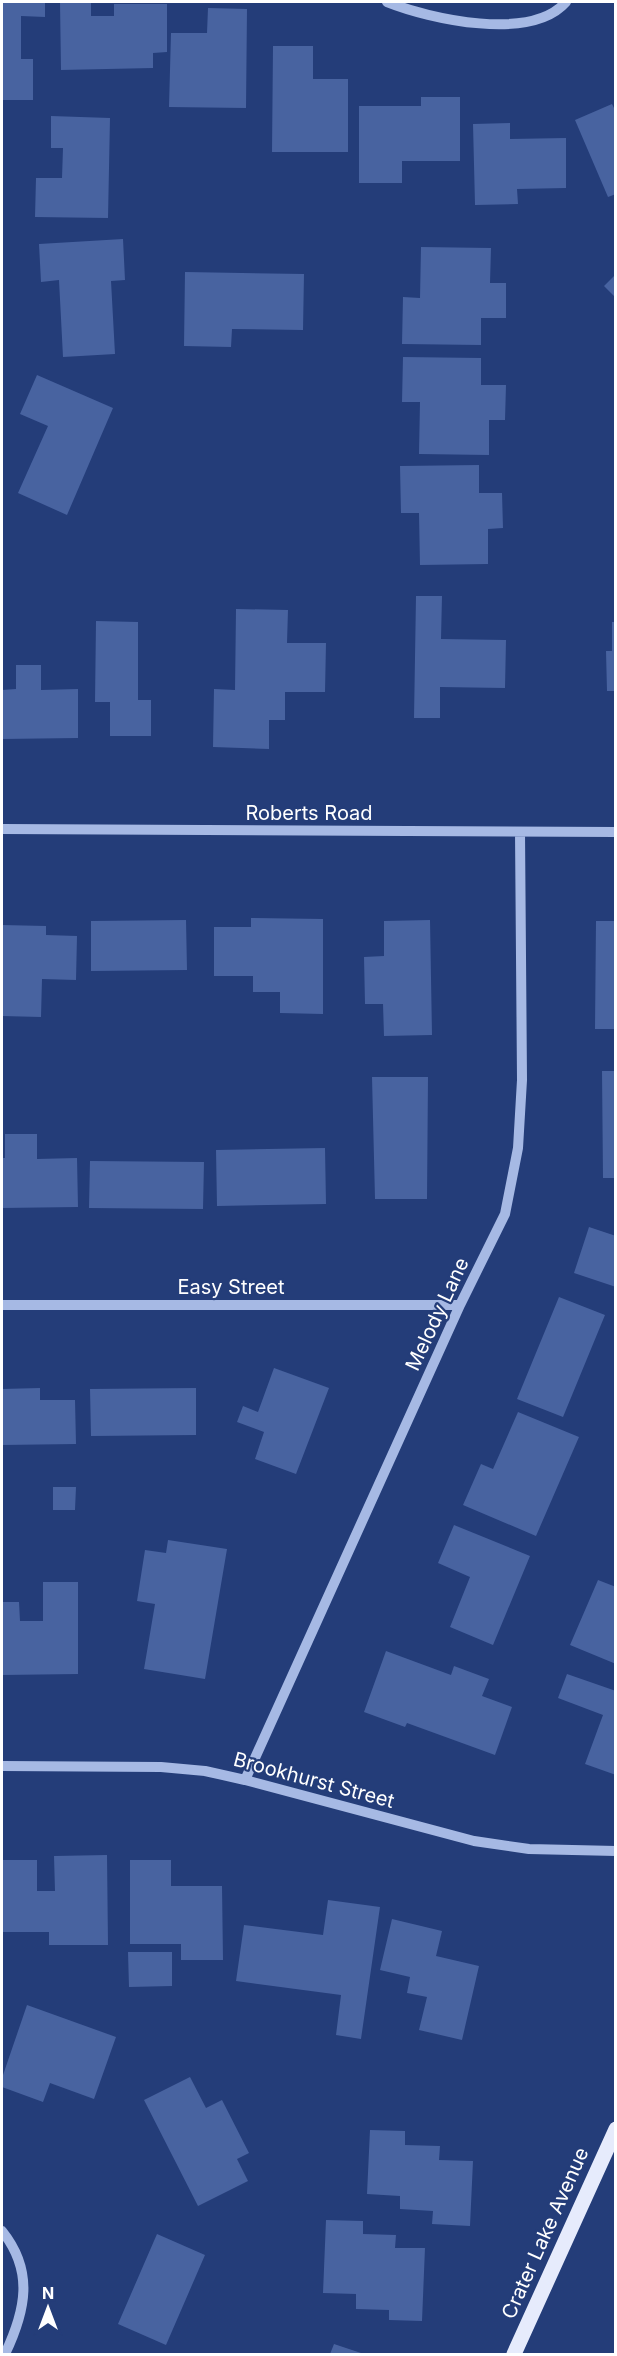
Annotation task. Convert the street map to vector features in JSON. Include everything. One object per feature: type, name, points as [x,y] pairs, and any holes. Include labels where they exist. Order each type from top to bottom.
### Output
[{"type":"main road","name":"Crater Lake Avenue","points":[[514,2355],[615,2129]]},
{"type":"street","points":[[387,2],[413,12],[453,21],[493,23],[531,21],[550,16],[566,2]]},
{"type":"street","name":"Roberts Road","points":[[2,829],[615,832]]},
{"type":"street","name":"Melody Lane","points":[[245,1780],[460,1305],[505,1214],[518,1148],[522,1080],[520,832]]},
{"type":"street","name":"Easy Street","points":[[2,1305],[460,1305]]},
{"type":"street","name":"Brookhurst Street","points":[[2,1766],[161,1767],[205,1771],[474,1841],[529,1849],[615,1851]]},
{"type":"street","points":[[2,2230],[15,2248],[23,2276],[23,2307],[5,2355]]},
{"type":"building","points":[[2,2],[45,2],[45,17],[21,16],[21,59],[33,59],[33,100],[2,100]]},
{"type":"building","points":[[60,2],[91,2],[91,16],[114,16],[114,4],[167,4],[167,52],[153,53],[153,68],[61,70]]},
{"type":"building","points":[[208,8],[247,9],[246,108],[169,107],[171,33],[207,33]]},
{"type":"building","points":[[273,46],[313,46],[313,79],[348,79],[348,152],[272,152]]},
{"type":"building","points":[[421,97],[460,97],[460,161],[402,161],[402,183],[359,183],[359,106],[421,106]]},
{"type":"building","points":[[612,104],[616,112],[616,194],[608,197],[575,120]]},
{"type":"building","points":[[51,116],[110,118],[108,218],[35,217],[36,178],[62,178],[63,148],[51,148]]},
{"type":"building","points":[[510,123],[510,139],[566,138],[566,188],[517,189],[518,204],[475,205],[473,124]]},
{"type":"building","points":[[123,239],[125,280],[111,281],[115,354],[63,357],[59,280],[41,282],[39,244]]},
{"type":"building","points":[[421,247],[491,248],[490,283],[506,283],[506,318],[481,318],[481,345],[402,344],[403,297],[420,298]]},
{"type":"building","points":[[185,272],[304,274],[303,330],[232,329],[231,347],[184,346]]},
{"type":"building","points":[[616,274],[616,298],[604,286]]},
{"type":"building","points":[[403,357],[481,358],[481,385],[506,385],[505,420],[489,420],[489,455],[419,454],[420,402],[402,402]]},
{"type":"building","points":[[37,375],[113,408],[67,515],[18,493],[48,426],[20,414]]},
{"type":"building","points":[[479,465],[479,493],[502,493],[503,528],[488,529],[488,564],[420,565],[419,513],[401,513],[400,466]]},
{"type":"building","points":[[416,596],[442,596],[441,639],[506,640],[505,688],[440,687],[440,718],[414,718]]},
{"type":"building","points":[[236,609],[288,610],[287,643],[326,643],[325,692],[285,692],[285,720],[269,720],[269,749],[213,747],[214,689],[235,690]]},
{"type":"building","points":[[96,621],[138,622],[138,700],[151,700],[151,736],[110,736],[110,702],[95,702]]},
{"type":"building","points":[[612,622],[616,622],[616,691],[607,691],[606,651],[612,651]]},
{"type":"building","points":[[16,665],[41,665],[41,690],[78,689],[78,738],[2,739],[2,690],[16,689]]},
{"type":"building","points":[[251,918],[323,919],[323,1014],[280,1013],[280,992],[253,992],[253,976],[214,976],[214,927],[251,927]]},
{"type":"building","points":[[186,920],[187,970],[91,971],[91,921]]},
{"type":"building","points":[[430,920],[432,1035],[384,1036],[383,1004],[365,1004],[364,957],[384,956],[384,921]]},
{"type":"building","points":[[596,921],[616,921],[616,1029],[595,1029]]},
{"type":"building","points":[[2,925],[46,926],[46,935],[77,936],[76,980],[42,979],[41,1017],[2,1016]]},
{"type":"building","points":[[602,1071],[616,1071],[616,1178],[603,1178]]},
{"type":"building","points":[[372,1077],[428,1077],[427,1199],[375,1199]]},
{"type":"building","points":[[5,1134],[37,1134],[37,1159],[77,1158],[78,1207],[2,1208],[2,1158],[5,1158]]},
{"type":"building","points":[[325,1148],[326,1204],[217,1206],[216,1150]]},
{"type":"building","points":[[90,1161],[204,1162],[203,1209],[89,1208]]},
{"type":"building","points":[[589,1227],[616,1236],[616,1287],[574,1273]]},
{"type":"building","points":[[559,1297],[605,1315],[563,1417],[517,1399]]},
{"type":"building","points":[[274,1368],[329,1388],[296,1474],[255,1459],[264,1432],[237,1422],[243,1406],[258,1412]]},
{"type":"building","points":[[40,1388],[40,1400],[75,1400],[76,1444],[2,1445],[2,1389]]},
{"type":"building","points":[[196,1388],[196,1435],[91,1436],[90,1389]]},
{"type":"building","points":[[518,1412],[579,1437],[536,1536],[463,1505],[481,1464],[493,1469]]},
{"type":"building","points":[[53,1487],[76,1487],[75,1510],[53,1510]]},
{"type":"building","points":[[454,1525],[530,1556],[493,1645],[450,1627],[470,1577],[438,1563]]},
{"type":"building","points":[[168,1540],[227,1549],[205,1679],[144,1669],[155,1604],[137,1601],[145,1550],[166,1553]]},
{"type":"building","points":[[598,1580],[616,1587],[616,1664],[570,1645]]},
{"type":"building","points":[[43,1582],[78,1582],[78,1674],[2,1675],[2,1602],[19,1602],[20,1621],[43,1621]]},
{"type":"building","points":[[386,1651],[451,1675],[454,1666],[489,1679],[482,1696],[512,1707],[495,1755],[407,1723],[405,1727],[364,1712]]},
{"type":"building","points":[[567,1674],[616,1691],[616,1775],[585,1764],[603,1715],[558,1698]]},
{"type":"building","points":[[107,1855],[108,1945],[49,1945],[49,1932],[2,1932],[2,1860],[37,1860],[37,1891],[55,1891],[54,1856]]},
{"type":"building","points":[[130,1860],[171,1860],[171,1886],[222,1886],[223,1960],[181,1960],[181,1944],[130,1944]]},
{"type":"building","points":[[328,1900],[380,1907],[361,2039],[336,2035],[341,1995],[236,1981],[244,1925],[323,1935]]},
{"type":"building","points":[[392,1919],[442,1931],[436,1956],[479,1966],[462,2040],[419,2030],[427,1997],[407,1993],[410,1977],[380,1970]]},
{"type":"building","points":[[128,1952],[172,1952],[172,1986],[129,1987]]},
{"type":"building","points":[[27,2005],[116,2037],[94,2099],[50,2083],[43,2102],[2,2087],[2,2078]]},
{"type":"building","points":[[190,2077],[206,2108],[222,2100],[249,2153],[237,2159],[248,2181],[198,2206],[144,2100]]},
{"type":"building","points":[[370,2130],[405,2131],[405,2145],[440,2146],[439,2160],[473,2161],[470,2226],[432,2224],[433,2211],[400,2209],[400,2196],[367,2194]]},
{"type":"building","points":[[326,2220],[363,2221],[363,2234],[396,2235],[395,2248],[425,2248],[422,2321],[389,2320],[389,2310],[356,2309],[356,2294],[323,2293]]},
{"type":"building","points":[[157,2234],[205,2255],[166,2345],[118,2324]]},
{"type":"building","points":[[334,2344],[364,2354],[330,2354]]}]
